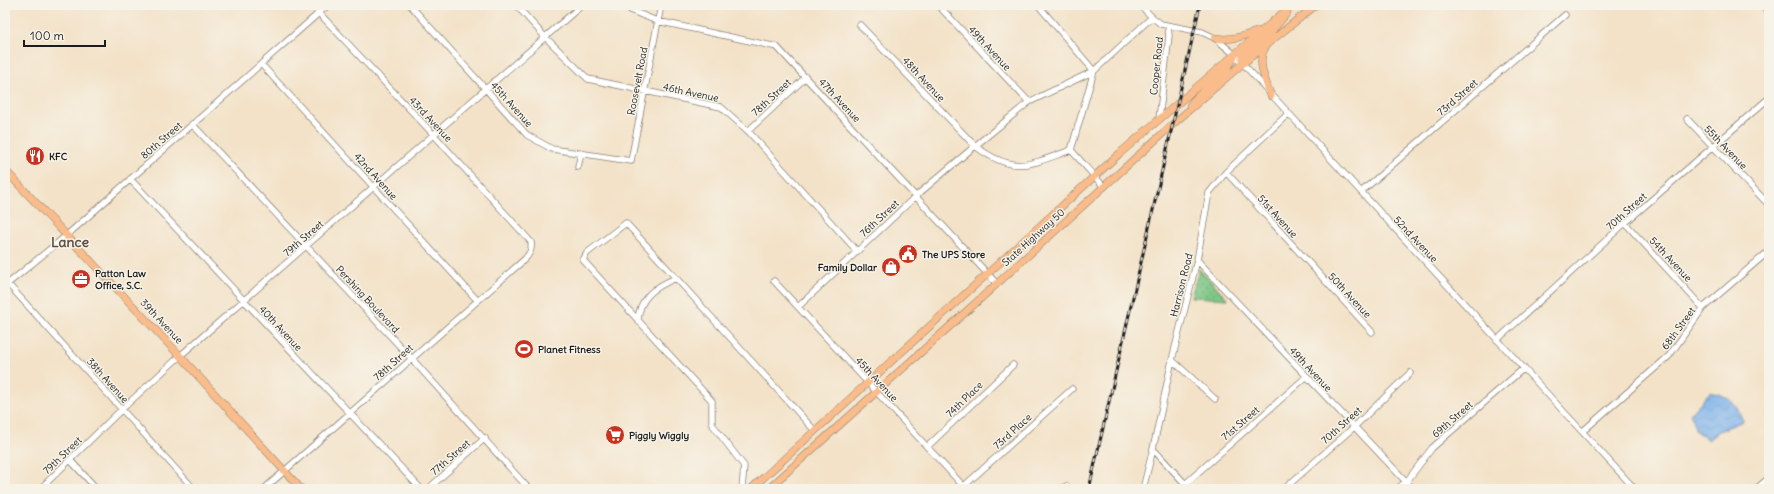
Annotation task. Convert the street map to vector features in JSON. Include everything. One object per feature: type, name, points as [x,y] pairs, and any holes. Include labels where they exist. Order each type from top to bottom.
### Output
[{"type":"main road","name":"State Highway 50","points":[[751,489],[1095,176],[1234,54],[1293,5]]},
{"type":"main road","points":[[1242,64],[1242,56],[1272,31],[1293,5]]},
{"type":"main road","name":"State Highway 50","points":[[768,489],[1185,114],[1242,64],[1316,5]]},
{"type":"main road","points":[[1215,38],[1225,40],[1238,38],[1263,30]]},
{"type":"main road","points":[[1267,45],[1262,54],[1262,67],[1271,96]]},
{"type":"main road","points":[[1185,114],[1198,95],[1230,65],[1234,59],[1234,54]]},
{"type":"main road","name":"39th Avenue","points":[[5,170],[180,356],[301,489]]},
{"type":"street","name":"43rd Avenue","points":[[313,5],[531,242],[532,248]]},
{"type":"street","name":"80th Street","points":[[6,285],[67,235],[328,5]]},
{"type":"street","name":"45th Avenue","points":[[410,5],[527,135],[552,149],[631,160]]},
{"type":"street","name":"46th Avenue","points":[[516,5],[545,37],[588,79],[721,107],[748,131],[857,251]]},
{"type":"street","name":"79th Street","points":[[40,489],[180,356],[244,302],[582,5]]},
{"type":"street","name":"47th Avenue","points":[[625,5],[632,11],[657,21],[777,47],[806,76],[997,284]]},
{"type":"street","name":"Roosevelt Road","points":[[631,160],[661,5]]},
{"type":"street","name":"49th Avenue","points":[[938,5],[1029,102]]},
{"type":"street","points":[[1038,5],[1094,71],[1071,150]]},
{"type":"street","name":"Cooper Road","points":[[1140,5],[1152,17],[1168,26],[1169,36],[1160,119]]},
{"type":"street","points":[[1762,5],[1769,12]]},
{"type":"street","name":"73rd Street","points":[[1361,192],[1565,15]]},
{"type":"street","name":"76th Street","points":[[798,306],[916,196],[975,146],[1029,102],[1094,71],[1152,17]]},
{"type":"street","name":"48th Avenue","points":[[860,25],[975,146]]},
{"type":"street","name":"52nd Avenue","points":[[1168,26],[1195,30],[1215,38],[1234,54],[1271,96],[1583,431],[1635,489]]},
{"type":"street","name":"42nd Avenue","points":[[261,64],[477,300]]},
{"type":"street","name":"78th Street","points":[[748,131],[806,76]]},
{"type":"street","name":"70th Street","points":[[1497,340],[1625,223],[1769,98]]},
{"type":"street","name":"Harrison Road","points":[[1142,489],[1153,449],[1172,360],[1197,260],[1210,193],[1226,172],[1288,114]]},
{"type":"street","name":"55th Avenue","points":[[1687,119],[1769,205]]},
{"type":"street","name":"Pershing Boulevard","points":[[192,124],[485,438],[529,489]]},
{"type":"street","points":[[975,146],[991,158],[1024,166],[1071,150]]},
{"type":"street","points":[[1071,150],[1104,187]]},
{"type":"street","points":[[578,167],[581,153]]},
{"type":"street","name":"51st Avenue","points":[[1226,172],[1316,271]]},
{"type":"street","name":"40th Avenue","points":[[130,179],[421,489]]},
{"type":"street","points":[[742,489],[744,466],[712,424],[712,401],[583,260],[586,253],[626,223],[815,432]]},
{"type":"street","name":"54th Avenue","points":[[1625,223],[1703,308]]},
{"type":"street","name":"78th Street","points":[[264,489],[525,259],[530,254],[532,248]]},
{"type":"street","name":"68th Street","points":[[1583,431],[1669,356],[1703,308],[1769,251]]},
{"type":"street","name":"49th Avenue","points":[[1197,260],[1306,377],[1414,489]]},
{"type":"street","name":"50th Avenue","points":[[1316,271],[1372,332]]},
{"type":"street","points":[[638,321],[638,309],[648,294],[656,287],[676,278]]},
{"type":"street","name":"45th Avenue","points":[[774,281],[965,488]]},
{"type":"street","name":"38th Avenue","points":[[6,285],[194,489]]},
{"type":"street","points":[[1172,360],[1215,399]]},
{"type":"street","name":"74th Place","points":[[927,446],[1012,365]]},
{"type":"street","name":"69th Street","points":[[1397,489],[1407,481],[1432,448],[1524,368]]},
{"type":"street","name":"70th Street","points":[[1284,489],[1354,427],[1410,373]]},
{"type":"street","name":"71st Street","points":[[1185,484],[1306,377]]},
{"type":"street","name":"73rd Place","points":[[965,488],[1072,389]]},
{"type":"street","name":"77th Street","points":[[428,489],[485,438]]},
{"type":"street","points":[[1153,449],[1190,489]]},
{"type":"street","points":[[70,460],[97,489]]},
{"type":"street","points":[[1756,489],[1769,478]]},
{"type":"green space","points":[[1199,269],[1228,299],[1191,297]]},
{"type":"water","points":[[1710,392],[1728,398],[1735,405],[1743,421],[1719,431],[1708,440],[1696,431],[1690,414]]},
{"type":"railway","points":[[1089,489],[1200,5]]},
{"type":"place","name":"KFC","points":[[35,156]]},
{"type":"place","name":"The UPS Store","points":[[908,254]]},
{"type":"place","name":"Family Dollar","points":[[891,267]]},
{"type":"place","name":"Patton Law Office, S.C.","points":[[81,279]]},
{"type":"place","name":"Planet Fitness","points":[[524,349]]},
{"type":"place","name":"Piggly Wiggly","points":[[615,435]]},
{"type":"district","name":"Lance","points":[[70,242]]}]
